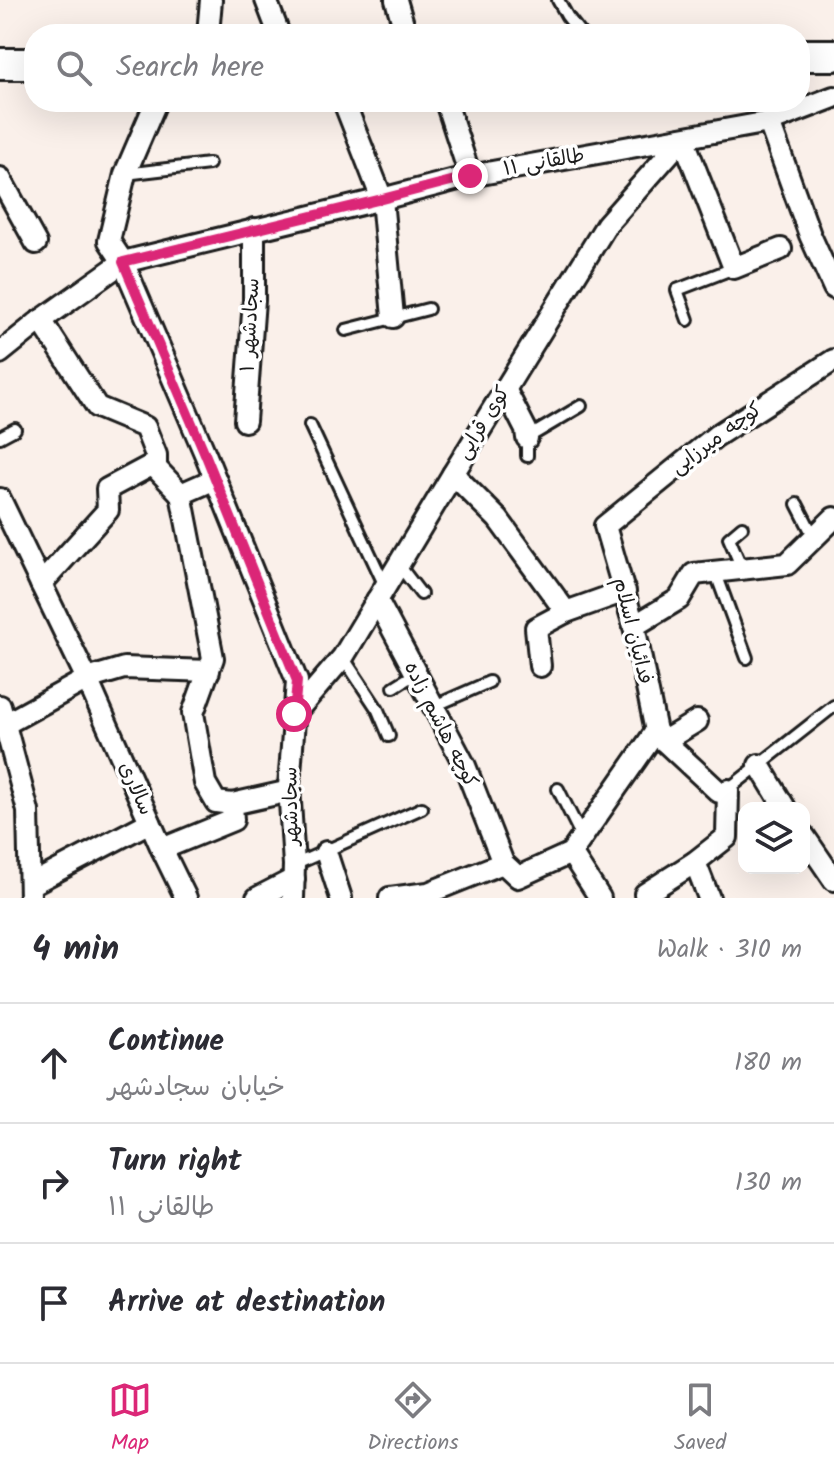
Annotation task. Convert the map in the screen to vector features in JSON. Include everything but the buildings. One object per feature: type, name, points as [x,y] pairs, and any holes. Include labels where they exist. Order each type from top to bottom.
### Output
[{"type":"main road","points":[[810,38],[834,37]]},
{"type":"main road","points":[[0,46],[24,46]]},
{"type":"main road","points":[[810,55],[834,55]]},
{"type":"main road","points":[[0,64],[24,64]]},
{"type":"street","points":[[209,24],[211,0]]},
{"type":"street","points":[[266,0],[275,24]]},
{"type":"street","points":[[396,0],[403,24]]},
{"type":"street","name":"طالقانی ۱۱","points":[[810,106],[834,97]]},
{"type":"street","name":"سجادشهر","points":[[152,112],[125,174],[109,241],[123,262],[297,681],[290,791],[294,881]]},
{"type":"street","points":[[348,112],[382,199],[393,317]]},
{"type":"street","points":[[449,112],[470,176]]},
{"type":"street","name":"طالقانی ۱۱","points":[[0,353],[123,262],[470,176],[769,122],[795,112]]},
{"type":"street","points":[[769,122],[810,235],[834,288]]},
{"type":"street","points":[[683,138],[734,268],[781,249]]},
{"type":"street","name":"کوی قرایی","points":[[294,714],[343,657],[607,224],[683,138]]},
{"type":"street","points":[[0,178],[36,243]]},
{"type":"street","name":"سجادشهر ۱","points":[[245,421],[254,300],[254,229]]},
{"type":"street","points":[[41,320],[97,407],[145,427],[156,455],[156,468]]},
{"type":"street","name":"کوچه میرزایی","points":[[605,526],[716,436],[834,360]]},
{"type":"street","points":[[505,389],[526,430],[527,447]]},
{"type":"street","points":[[41,584],[108,510],[107,489],[150,466],[156,468],[181,494],[213,658],[193,713],[205,783],[216,802],[232,804],[290,791]]},
{"type":"street","points":[[453,474],[498,519],[566,612]]},
{"type":"street","points":[[181,494],[215,479]]},
{"type":"street","name":"سالاری","points":[[0,499],[87,679],[186,898]]},
{"type":"street","points":[[634,626],[679,599],[694,574],[787,564],[834,518]]},
{"type":"street","name":"فدائیان اسلام","points":[[605,526],[625,591],[660,736]]},
{"type":"street","points":[[540,666],[536,628],[566,612],[625,591]]},
{"type":"street","name":"کوچه هاشم زاده","points":[[381,593],[415,674],[465,766],[503,863]]},
{"type":"street","points":[[150,822],[30,891],[28,811],[2,719],[87,679],[124,668],[209,671]]},
{"type":"street","points":[[390,898],[428,893],[503,863],[518,877],[577,846],[660,736],[697,721]]},
{"type":"street","points":[[647,898],[645,894],[727,837],[724,791],[660,736]]},
{"type":"street","points":[[759,765],[781,802]]},
{"type":"street","points":[[162,849],[233,820],[232,804]]},
{"type":"street","points":[[810,845],[834,880]]},
{"type":"street","points":[[577,846],[600,898]]},
{"type":"street","points":[[326,852],[341,898]]},
{"type":"street","points":[[695,862],[709,898]]},
{"type":"street","points":[[257,898],[294,881]]},
{"type":"lane","points":[[558,0],[573,24]]},
{"type":"lane","points":[[125,174],[209,164]]},
{"type":"lane","points":[[688,320],[677,290],[734,268]]},
{"type":"lane","points":[[346,330],[428,309]]},
{"type":"lane","points":[[527,447],[581,406]]},
{"type":"lane","points":[[310,425],[381,593]]},
{"type":"lane","points":[[0,437],[15,429]]},
{"type":"lane","points":[[797,504],[814,537]]},
{"type":"lane","points":[[742,527],[729,538],[742,568]]},
{"type":"lane","points":[[398,564],[421,594]]},
{"type":"lane","points":[[715,571],[747,658]]},
{"type":"lane","points":[[343,657],[378,710],[389,736]]},
{"type":"lane","points":[[394,687],[415,674]]},
{"type":"lane","points":[[432,707],[489,682]]},
{"type":"lane","points":[[724,791],[834,706]]},
{"type":"lane","points":[[558,789],[577,846]]},
{"type":"lane","points":[[294,881],[326,852],[422,808]]},
{"type":"route","points":[[294,714],[297,681],[123,262],[470,176]]}]
